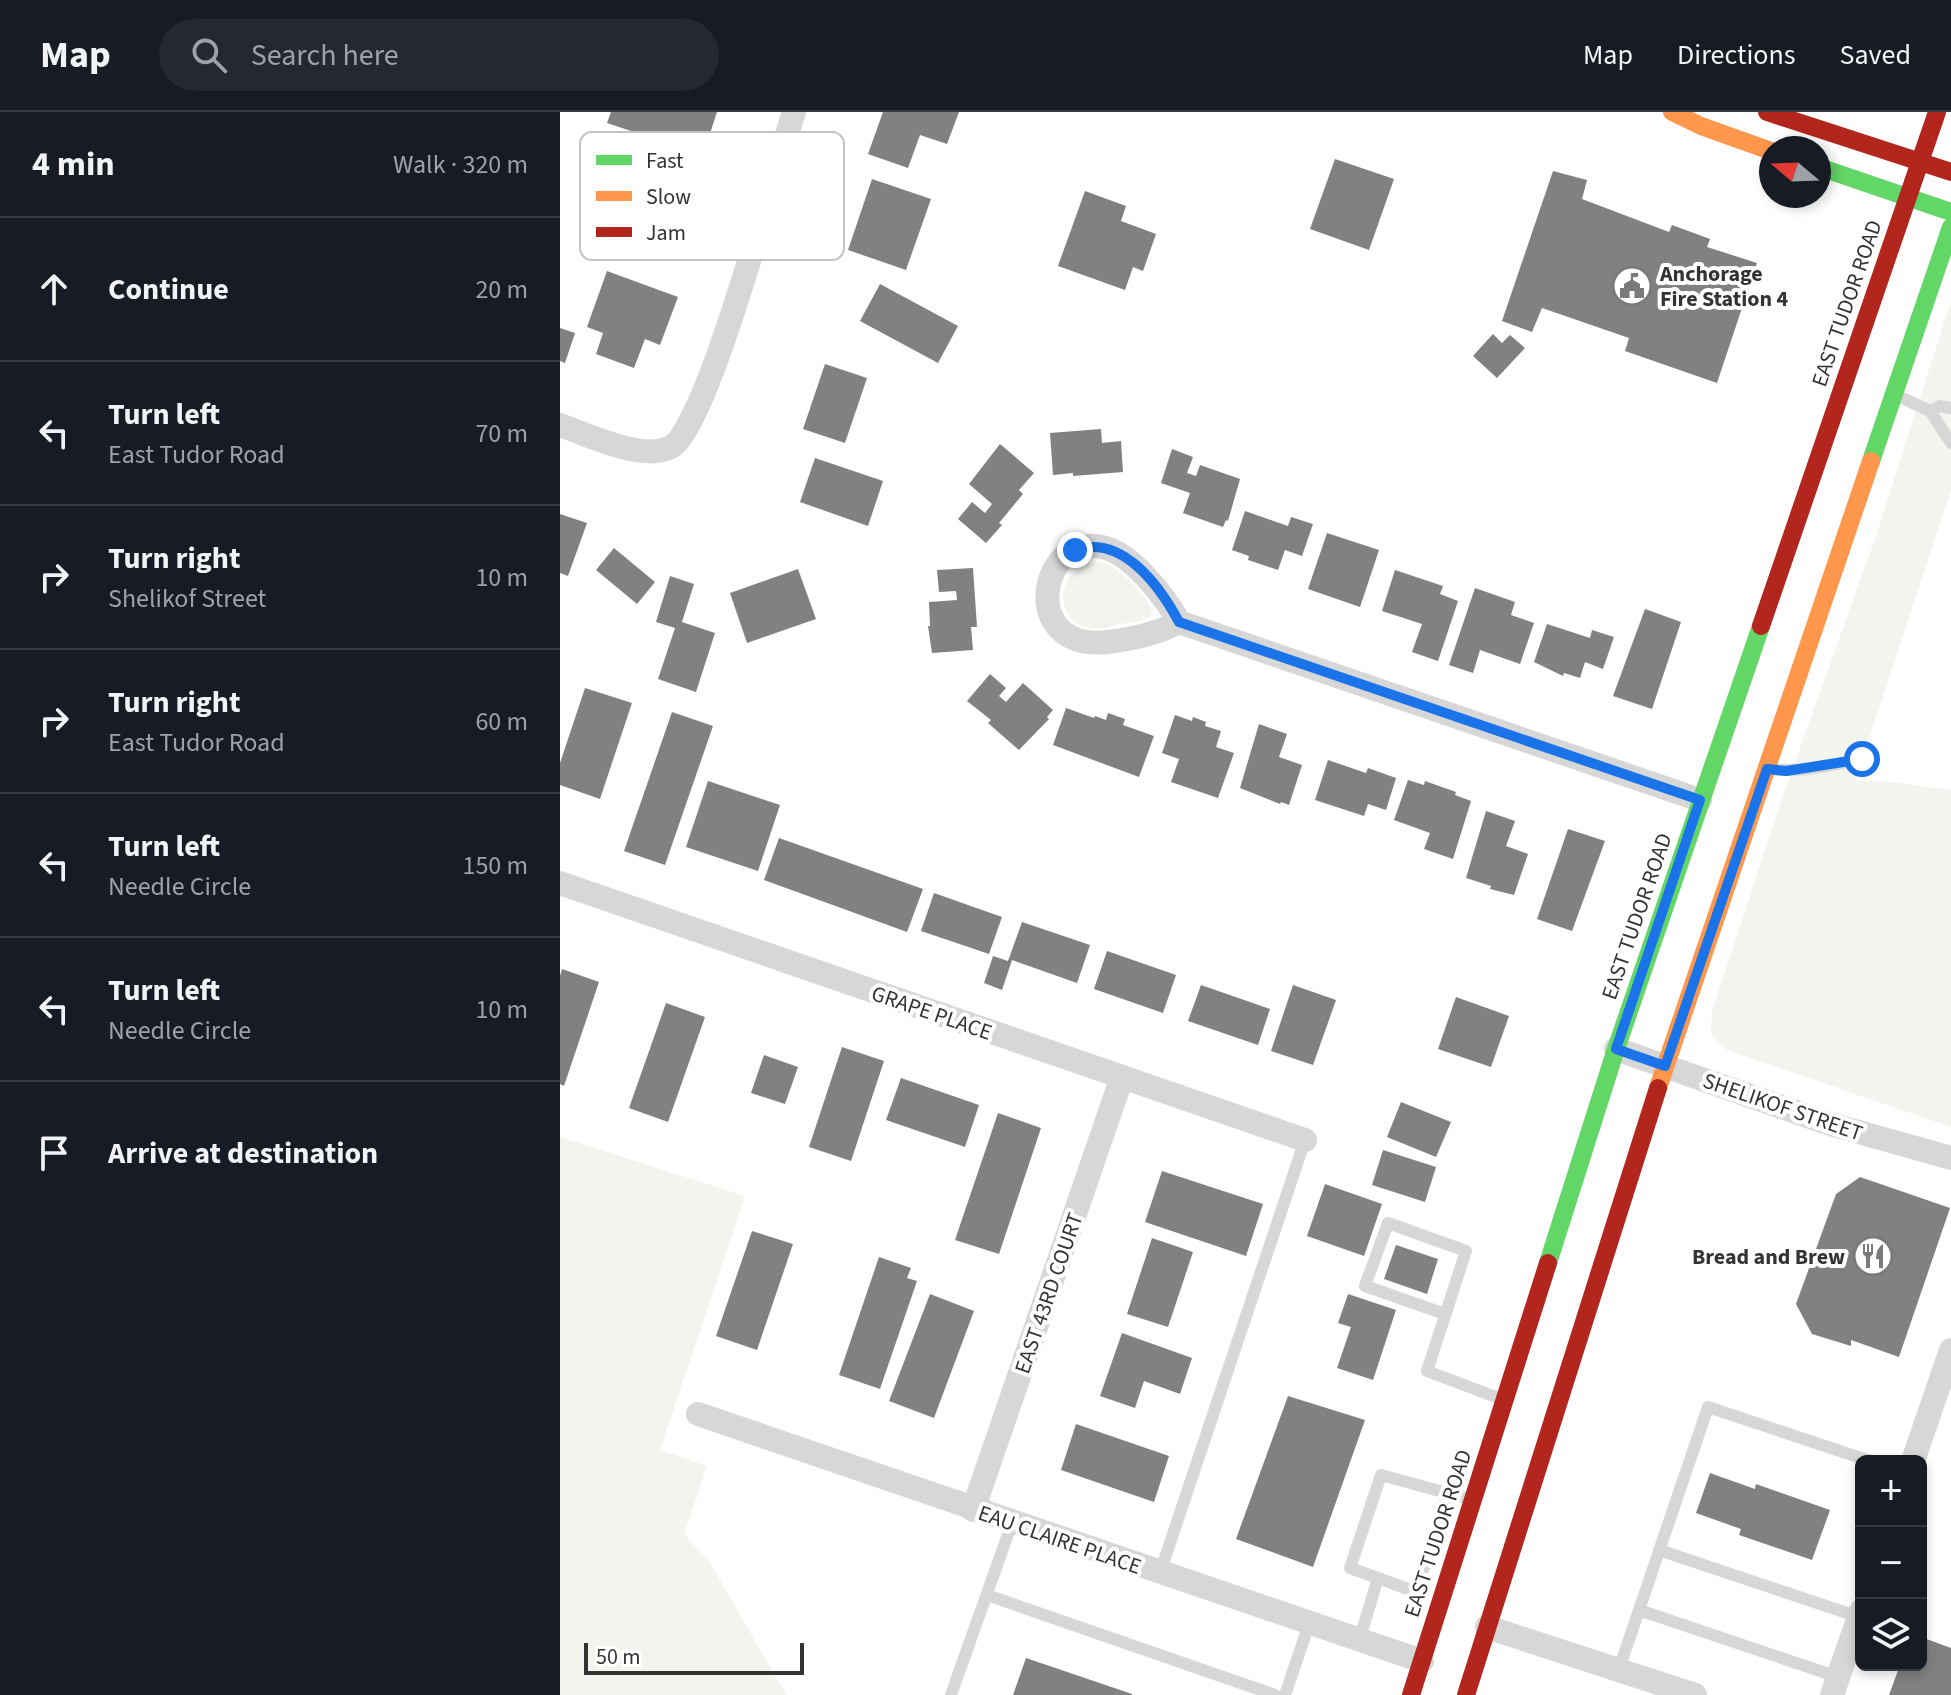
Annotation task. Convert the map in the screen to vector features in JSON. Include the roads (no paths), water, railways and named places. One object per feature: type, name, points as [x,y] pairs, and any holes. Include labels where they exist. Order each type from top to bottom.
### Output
[{"type":"main road","points":[[1672,112],[1759,147]]},
{"type":"main road","points":[[1767,112],[1951,172]]},
{"type":"main road","name":"EAST TUDOR ROAD","points":[[1411,1695],[1616,1049],[1937,112]]},
{"type":"main road","points":[[1831,171],[1951,212]]},
{"type":"main road","points":[[1466,1695],[1665,1066],[1951,227]]},
{"type":"street","points":[[788,132],[794,112]]},
{"type":"street","points":[[560,425],[637,451],[668,449],[681,440],[695,416],[713,372],[748,260]]},
{"type":"street","points":[[1179,622],[1146,635],[1113,641],[1093,642],[1071,637],[1061,630],[1048,608],[1046,593],[1050,577],[1058,563],[1075,550],[1097,546],[1112,549],[1126,557],[1151,583],[1179,622],[1700,800]]},
{"type":"street","name":"GRAPE PLACE","points":[[560,883],[1305,1140]]},
{"type":"street","name":"SHELIKOF STREET","points":[[1616,1049],[1830,1124],[1951,1158]]},
{"type":"street","name":"EAST 43RD COURT","points":[[973,1510],[1122,1077]]},
{"type":"street","points":[[1915,1455],[1951,1350]]},
{"type":"street","name":"EAU CLAIRE PLACE","points":[[698,1414],[1422,1661]]},
{"type":"street","points":[[1487,1627],[1695,1695]]},
{"type":"street","points":[[1835,1686],[1855,1628]]},
{"type":"lane","points":[[1894,394],[1930,411],[1951,443]]},
{"type":"lane","points":[[1930,411],[1940,406],[1951,408]]},
{"type":"lane","points":[[1767,769],[1798,770],[1862,759]]},
{"type":"lane","points":[[1160,1573],[1305,1140]]},
{"type":"lane","points":[[1445,1314],[1365,1286],[1388,1223],[1466,1251],[1427,1371],[1504,1400]]},
{"type":"lane","points":[[1619,1669],[1708,1407],[1855,1456]]},
{"type":"lane","points":[[1448,1493],[1416,1592],[1350,1568],[1381,1475],[1448,1493],[1473,1500]]},
{"type":"lane","points":[[951,1695],[1012,1523]]},
{"type":"lane","points":[[1659,1550],[1855,1612]]},
{"type":"lane","points":[[1359,1641],[1378,1578]]},
{"type":"lane","points":[[987,1595],[1275,1695]]},
{"type":"lane","points":[[1639,1610],[1835,1686]]},
{"type":"lane","points":[[1285,1695],[1309,1624]]},
{"type":"place","name":"Anchorage Fire Station 4","points":[[1632,286]]},
{"type":"place","name":"Bread and Brew","points":[[1873,1256]]}]
